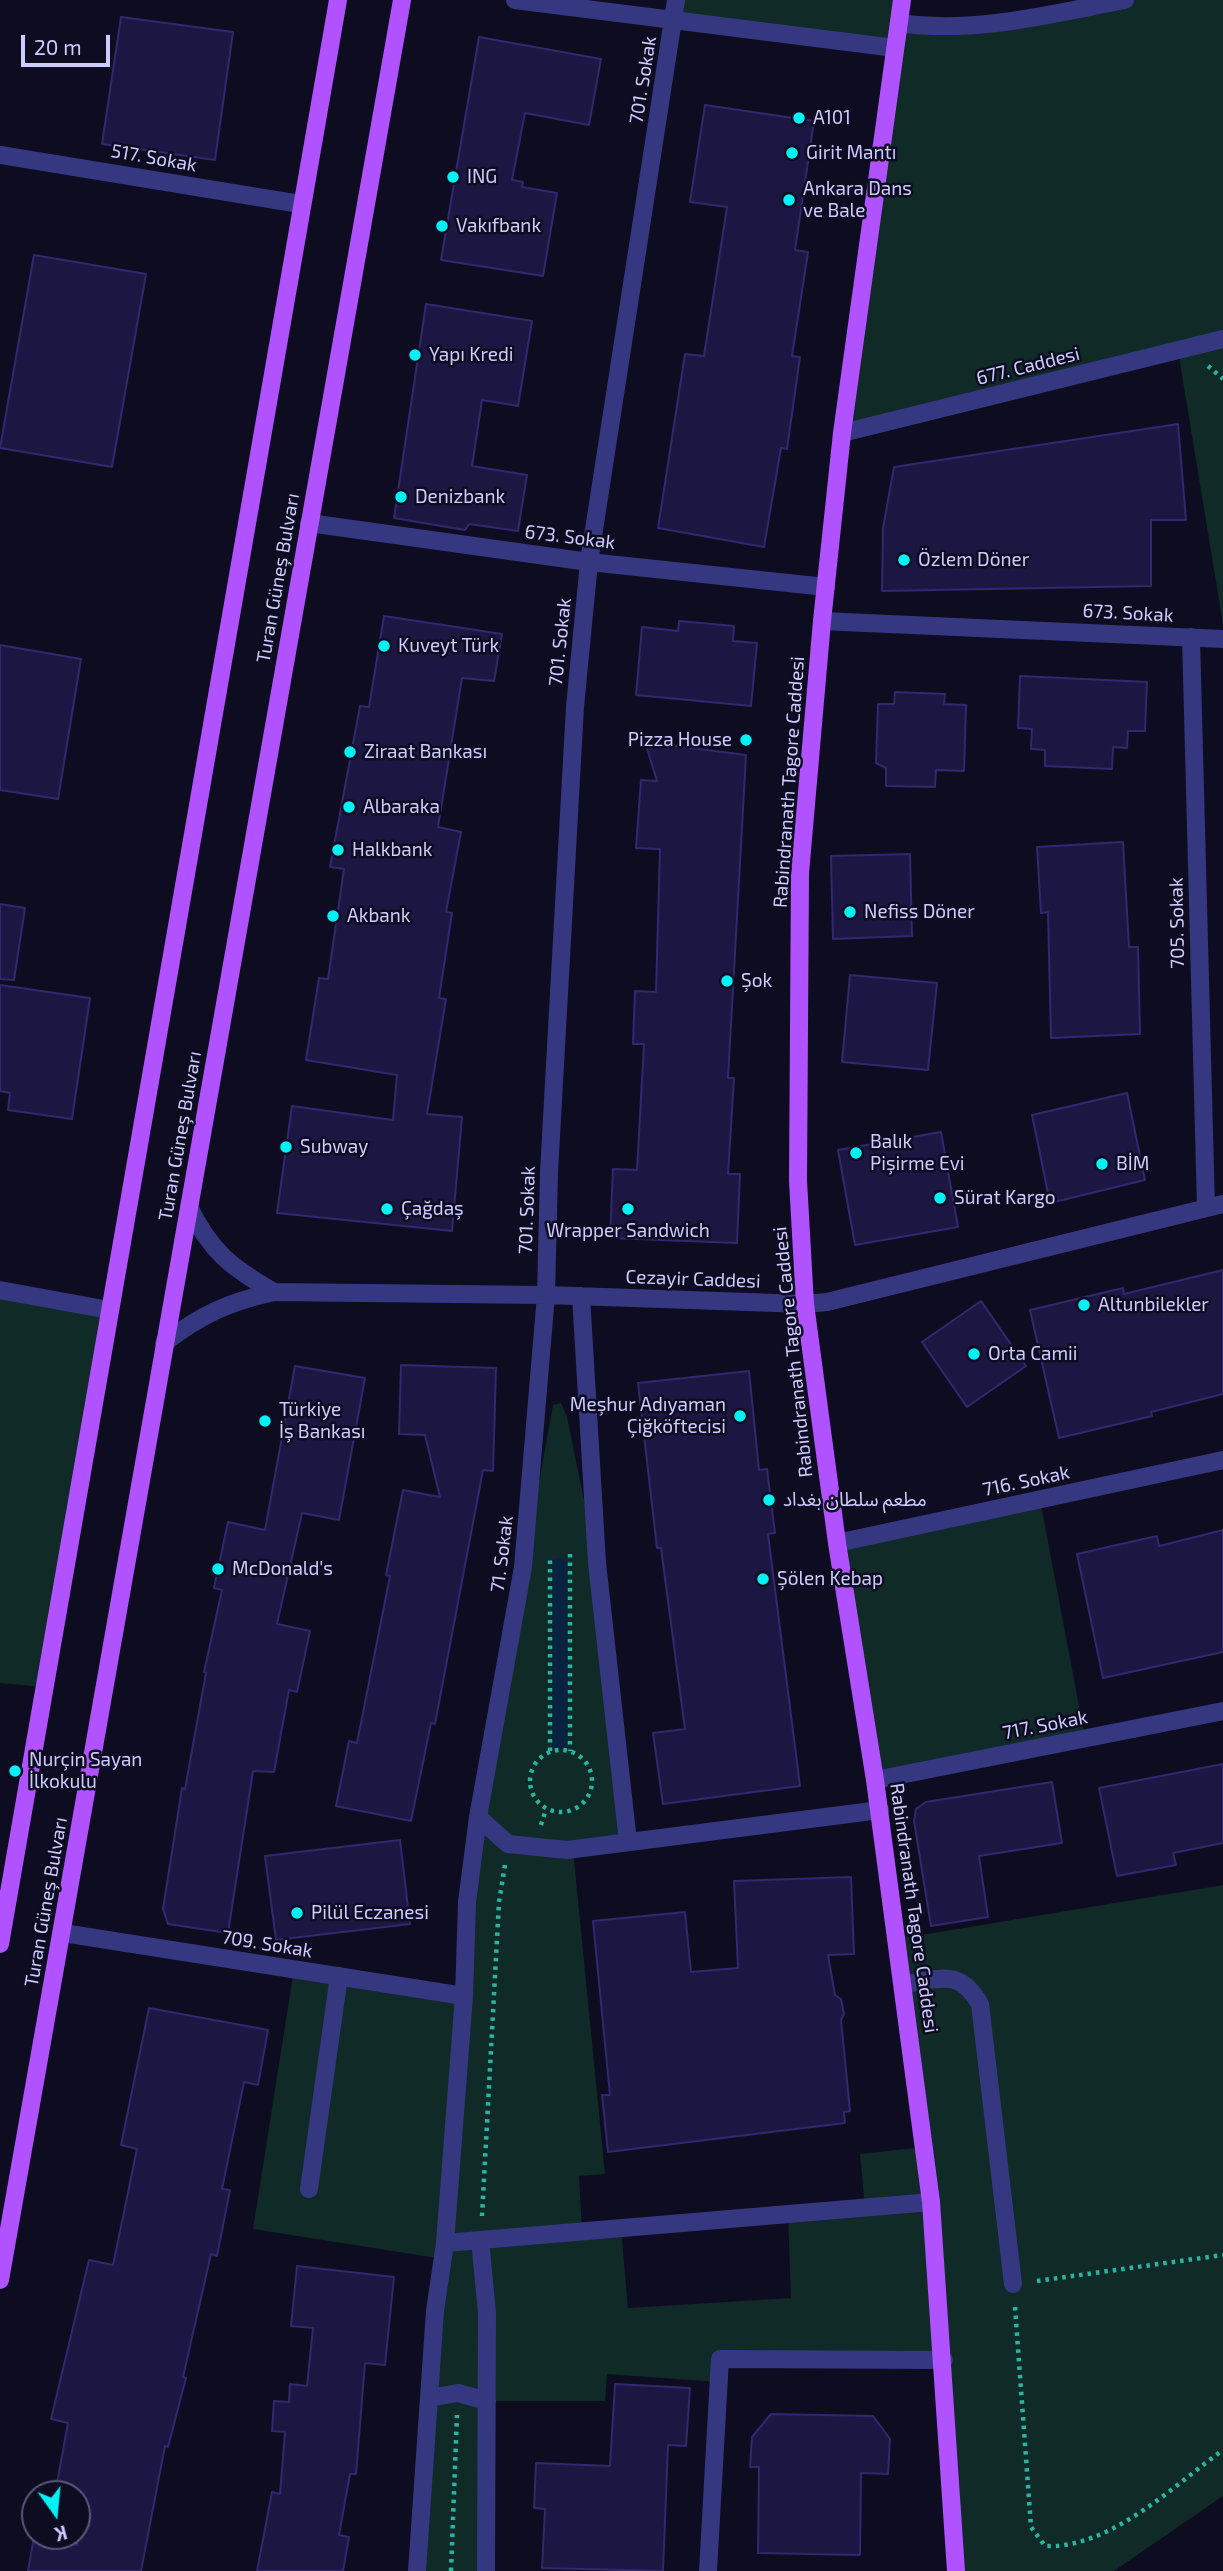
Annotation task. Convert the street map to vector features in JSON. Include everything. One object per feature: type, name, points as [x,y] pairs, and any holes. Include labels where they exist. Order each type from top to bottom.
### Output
[{"type":"main road","name":"Turan Güneş Bulvarı","points":[[0,1944],[300,204],[338,0]]},
{"type":"main road","name":"Turan Güneş Bulvarı","points":[[0,2280],[402,0]]},
{"type":"main road","name":"Rabindranath Tagore Caddesi","points":[[902,0],[842,433],[822,621],[800,873],[798,1181],[805,1304],[837,1543],[876,1780],[931,2202],[944,2360],[956,2571]]},
{"type":"street","points":[[515,0],[895,48]]},
{"type":"street","name":"701. Sokak","points":[[546,1295],[549,1172],[575,707],[589,562],[676,0]]},
{"type":"street","points":[[899,23],[932,28],[994,25],[1125,0]]},
{"type":"street","name":"517. Sokak","points":[[0,155],[300,204]]},
{"type":"street","name":"677. Caddesi","points":[[842,433],[1223,339]]},
{"type":"street","name":"673. Sokak","points":[[309,523],[589,562],[825,587]]},
{"type":"street","name":"673. Sokak","points":[[822,621],[1223,639]]},
{"type":"street","name":"705. Sokak","points":[[1191,637],[1214,1206]]},
{"type":"street","name":"Cezayir Caddesi","points":[[164,1343],[207,1312],[235,1301],[274,1292],[546,1295],[805,1304],[858,1294],[1214,1206]]},
{"type":"street","points":[[189,1207],[204,1239],[224,1258],[274,1292]]},
{"type":"street","points":[[0,1290],[109,1310]]},
{"type":"street","name":"71. Sokak","points":[[417,2571],[435,2311],[445,2243],[464,1996],[467,1902],[478,1817],[523,1567],[546,1295]]},
{"type":"street","points":[[581,1296],[597,1563],[628,1842]]},
{"type":"street","name":"716. Sokak","points":[[837,1543],[1223,1460]]},
{"type":"street","name":"717. Sokak","points":[[876,1780],[1223,1711]]},
{"type":"street","points":[[478,1817],[508,1844],[567,1850],[880,1810]]},
{"type":"street","name":"709. Sokak","points":[[63,1933],[464,1996]]},
{"type":"street","points":[[309,2189],[339,1976]]},
{"type":"street","points":[[903,1983],[957,1979],[970,1987],[980,2004],[1013,2284]]},
{"type":"street","points":[[445,2243],[931,2202]]},
{"type":"street","points":[[480,2240],[487,2313],[486,2571]]},
{"type":"street","points":[[708,2571],[720,2359],[944,2360]]},
{"type":"street","points":[[429,2398],[458,2393],[486,2401]]},
{"type":"path","points":[[570,1555],[570,1751]]},
{"type":"path","points":[[550,1556],[550,1751]]},
{"type":"path","points":[[550,1751],[570,1751],[587,1763],[593,1783],[584,1802],[576,1809],[556,1812],[538,1803],[529,1784],[534,1765],[550,1751]]},
{"type":"path","points":[[480,2240],[499,1902],[508,1844]]},
{"type":"path","points":[[1223,2255],[1013,2284],[1031,2528],[1045,2546],[1069,2547],[1108,2532],[1223,2450]]},
{"type":"path","points":[[451,2571],[458,2393]]},
{"type":"green space","points":[[676,0],[902,0],[899,23],[932,28],[1125,0],[1223,0],[1223,624],[1178,351],[842,433],[895,48],[674,19]]},
{"type":"green space","points":[[0,1290],[109,1310],[44,1687],[0,1683]]},
{"type":"green space","points":[[561,1403],[567,1417],[597,1563],[628,1842],[573,1850],[605,2174],[579,2176],[582,2231],[621,2228],[628,2308],[791,2298],[788,2214],[865,2207],[860,2154],[924,2147],[897,1939],[1223,1885],[1223,2496],[1114,2571],[956,2571],[944,2360],[720,2359],[718,2382],[607,2374],[605,2401],[487,2401],[486,2571],[417,2571],[443,2259],[253,2229],[294,1969],[464,1996],[478,1817],[553,1405]]},
{"type":"green space","points":[[1040,1499],[1085,1738],[874,1780],[837,1543]]},
{"type":"water","points":[[567,1558],[568,1748],[552,1748],[552,1560]]},
{"type":"building","points":[[121,17],[233,32],[215,160],[102,144]]},
{"type":"building","points":[[479,37],[601,59],[589,125],[525,113],[512,180],[523,182],[522,187],[557,193],[543,276],[441,260]]},
{"type":"building","points":[[705,105],[814,121],[795,250],[808,252],[792,356],[800,357],[787,449],[781,448],[764,547],[658,528],[685,354],[704,356],[727,207],[690,202]]},
{"type":"building","points":[[34,255],[146,274],[112,467],[0,448]]},
{"type":"building","points":[[426,304],[532,321],[518,406],[482,400],[472,466],[527,475],[518,531],[469,524],[465,530],[394,518]]},
{"type":"building","points":[[1178,424],[1186,520],[1151,520],[1151,586],[882,591],[883,528],[894,467]]},
{"type":"building","points":[[384,616],[502,634],[494,681],[462,678],[438,827],[461,832],[446,912],[452,913],[439,998],[446,999],[427,1114],[462,1117],[452,1231],[277,1213],[292,1106],[393,1120],[397,1075],[306,1060],[319,978],[328,979],[344,869],[330,867],[360,706],[369,707]]},
{"type":"building","points":[[679,621],[734,626],[733,641],[757,643],[751,706],[636,695],[642,627],[678,631]]},
{"type":"building","points":[[0,645],[81,659],[58,799],[0,790]]},
{"type":"building","points":[[1020,676],[1147,682],[1145,731],[1128,731],[1127,748],[1113,747],[1112,769],[1045,766],[1045,750],[1031,749],[1032,729],[1018,728]]},
{"type":"building","points":[[895,692],[945,694],[944,704],[966,705],[964,771],[936,770],[935,787],[886,786],[886,768],[876,763],[878,704],[894,704]]},
{"type":"building","points":[[645,742],[746,755],[728,1078],[734,1078],[728,1174],[740,1174],[737,1243],[610,1238],[613,1169],[637,1170],[644,1044],[633,1044],[635,991],[656,992],[660,849],[636,848],[641,780],[657,781]]},
{"type":"building","points":[[1123,842],[1129,947],[1138,947],[1140,1034],[1051,1038],[1048,912],[1041,913],[1037,847]]},
{"type":"building","points":[[910,854],[912,936],[833,939],[831,856]]},
{"type":"building","points":[[0,904],[25,908],[14,980],[0,979]]},
{"type":"building","points":[[850,975],[937,983],[928,1070],[842,1062]]},
{"type":"building","points":[[0,985],[90,998],[72,1119],[8,1110],[10,1093],[0,1091]]},
{"type":"building","points":[[1127,1093],[1145,1180],[1050,1203],[1032,1115]]},
{"type":"building","points":[[941,1132],[958,1227],[855,1245],[838,1150]]},
{"type":"building","points":[[1223,1270],[1223,1394],[1151,1412],[1152,1416],[1059,1438],[1030,1310],[1123,1288],[1124,1294]]},
{"type":"building","name":"Orta Camii","points":[[981,1301],[1026,1366],[967,1407],[922,1342]]},
{"type":"building","points":[[401,1365],[496,1368],[493,1471],[483,1470],[435,1724],[431,1723],[411,1821],[336,1806],[349,1741],[357,1743],[390,1576],[386,1575],[403,1490],[440,1497],[425,1435],[399,1434]]},
{"type":"building","points":[[295,1366],[365,1378],[339,1520],[302,1513],[277,1624],[310,1631],[297,1692],[289,1690],[274,1772],[253,1771],[228,1933],[168,1924],[163,1909],[182,1788],[185,1789],[206,1673],[204,1672],[222,1590],[214,1588],[228,1522],[265,1530]]},
{"type":"building","points":[[749,1371],[759,1470],[767,1469],[775,1533],[768,1534],[800,1786],[663,1804],[653,1733],[685,1729],[661,1548],[657,1548],[638,1383]]},
{"type":"building","points":[[1223,1530],[1223,1652],[1103,1678],[1077,1554],[1157,1536],[1159,1546]]},
{"type":"building","points":[[1223,1764],[1223,1843],[1173,1853],[1176,1865],[1117,1876],[1099,1788]]},
{"type":"building","points":[[1052,1782],[1062,1843],[979,1856],[988,1917],[931,1926],[914,1821],[916,1809],[926,1802]]},
{"type":"building","points":[[400,1840],[410,1924],[276,1940],[265,1856]]},
{"type":"building","points":[[851,1877],[854,1954],[828,1955],[835,1995],[841,1999],[844,2014],[841,2020],[850,2111],[844,2112],[845,2123],[608,2152],[602,2095],[610,2095],[593,1921],[685,1912],[691,1972],[738,1968],[734,1881]]},
{"type":"building","points":[[149,2008],[268,2030],[258,2085],[244,2082],[222,2189],[230,2190],[217,2256],[211,2254],[183,2377],[186,2378],[168,2447],[165,2446],[141,2571],[28,2571],[32,2550],[91,2550],[91,2480],[58,2480],[68,2423],[51,2419],[89,2260],[113,2265],[137,2149],[121,2145]]},
{"type":"building","points":[[297,2266],[394,2277],[385,2365],[365,2363],[356,2474],[350,2474],[339,2535],[349,2537],[343,2571],[257,2571],[272,2492],[280,2494],[285,2432],[272,2431],[274,2401],[289,2402],[290,2384],[307,2386],[313,2328],[291,2326]]},
{"type":"building","points":[[615,2384],[690,2388],[686,2446],[668,2445],[663,2571],[542,2568],[545,2509],[534,2508],[536,2463],[610,2466]]},
{"type":"building","points":[[771,2414],[873,2416],[890,2439],[888,2474],[861,2473],[860,2555],[758,2553],[759,2467],[750,2467],[752,2437]]},
{"type":"place","name":"A101","points":[[799,118]]},
{"type":"place","name":"Girit Mantı","points":[[792,153]]},
{"type":"place","name":"ING","points":[[453,177]]},
{"type":"place","name":"Ankara Dans ve Bale","points":[[789,200]]},
{"type":"place","name":"Vakıfbank","points":[[442,226]]},
{"type":"place","name":"Yapı Kredi","points":[[415,355]]},
{"type":"place","name":"Denizbank","points":[[401,497]]},
{"type":"place","name":"Özlem Döner","points":[[904,560]]},
{"type":"place","name":"Kuveyt Türk","points":[[384,646]]},
{"type":"place","name":"Pizza House","points":[[746,740]]},
{"type":"place","name":"Ziraat Bankası","points":[[350,752]]},
{"type":"place","name":"Albaraka","points":[[349,807]]},
{"type":"place","name":"Halkbank","points":[[338,850]]},
{"type":"place","name":"Nefiss Döner","points":[[850,912]]},
{"type":"place","name":"Akbank","points":[[333,916]]},
{"type":"place","name":"Şok","points":[[727,981]]},
{"type":"place","name":"Subway","points":[[286,1147]]},
{"type":"place","name":"Balık Pişirme Evi","points":[[856,1153]]},
{"type":"place","name":"BİM","points":[[1102,1164]]},
{"type":"place","name":"Sürat Kargo","points":[[940,1198]]},
{"type":"place","name":"Çağdaş","points":[[387,1209]]},
{"type":"place","name":"Wrapper Sandwich","points":[[628,1209]]},
{"type":"place","name":"Altunbilekler","points":[[1084,1305]]},
{"type":"place","name":"Orta Camii","points":[[974,1354]]},
{"type":"place","name":"Meşhur Adıyaman Çiğköftecisi","points":[[740,1416]]},
{"type":"place","name":"Türkiye İş Bankası","points":[[265,1421]]},
{"type":"place","name":"مطعم سلطان بغداد","points":[[769,1500]]},
{"type":"place","name":"McDonald's","points":[[218,1569]]},
{"type":"place","name":"Şölen Kebap","points":[[763,1579]]},
{"type":"place","name":"Nurçin Sayan İlkokulu","points":[[15,1771]]},
{"type":"place","name":"Pilül Eczanesi","points":[[297,1913]]}]
